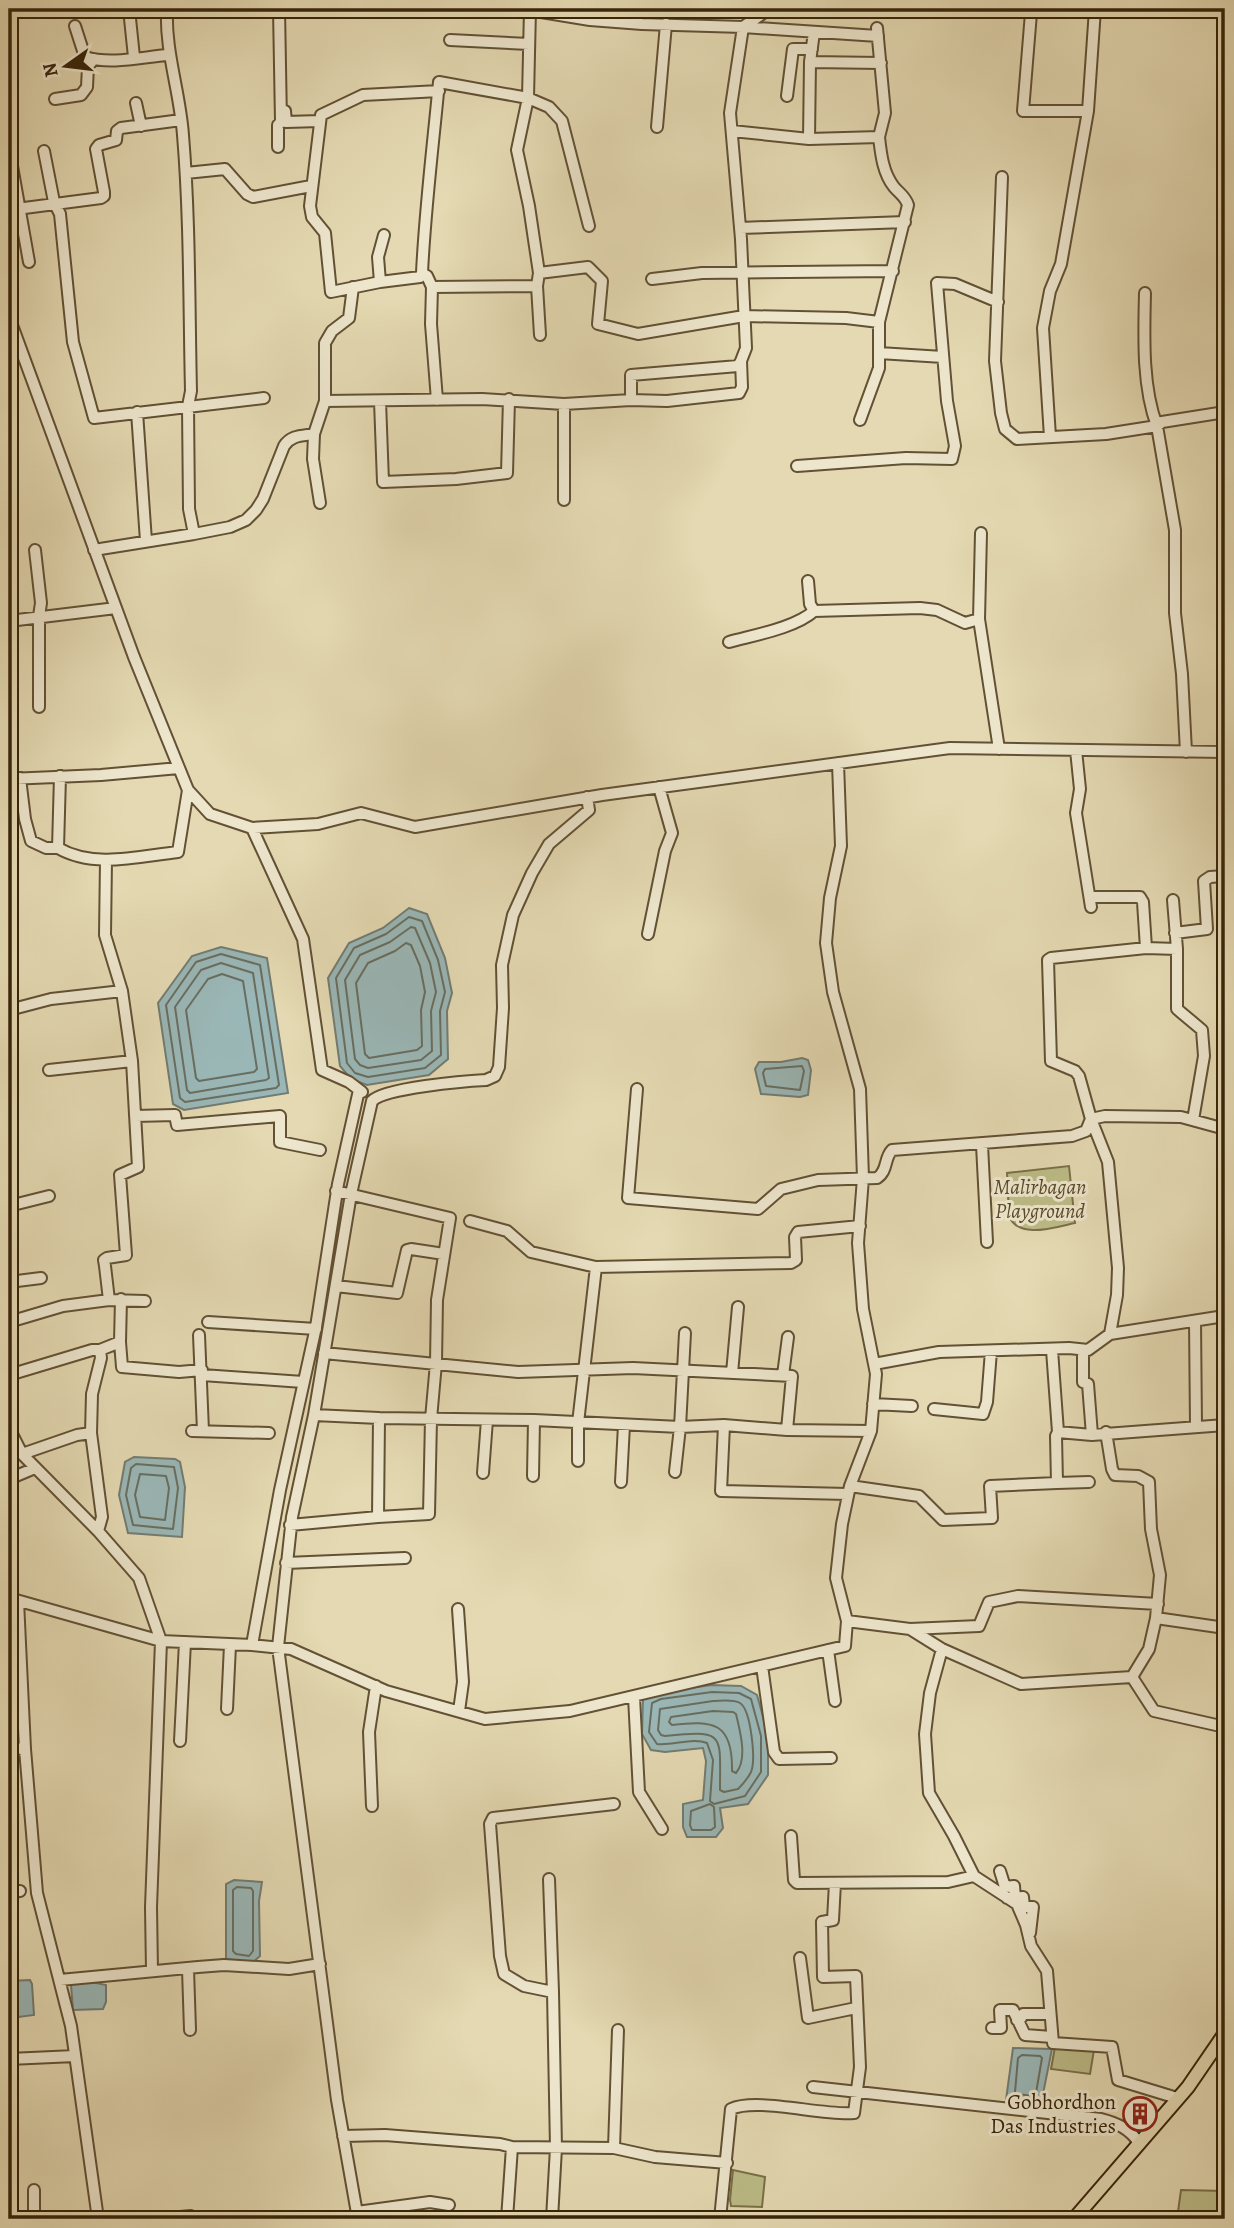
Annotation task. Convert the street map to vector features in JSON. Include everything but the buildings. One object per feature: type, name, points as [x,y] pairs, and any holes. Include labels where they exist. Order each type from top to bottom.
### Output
[{"type":"main road","points":[[1074,2219],[1177,2098],[1225,2033]]},
{"type":"street","points":[[129,9],[134,57]]},
{"type":"street","points":[[167,9],[168,55],[181,120],[186,173],[191,391],[188,405],[189,509],[194,534]]},
{"type":"street","points":[[278,147],[278,125],[281,122],[279,9]]},
{"type":"street","points":[[620,22],[622,9]]},
{"type":"street","points":[[1033,9],[1023,111],[1088,111]]},
{"type":"street","points":[[1050,437],[1043,328],[1050,290],[1061,264],[1088,111],[1095,9]]},
{"type":"street","points":[[540,335],[538,273],[529,206],[517,150],[528,99],[530,10],[620,22],[814,32],[878,32],[885,113],[879,137],[881,161],[893,186],[905,197],[908,205],[879,322],[879,369],[860,421]]},
{"type":"street","points":[[631,400],[631,375],[738,366],[746,348],[740,228],[730,113],[743,27],[759,10]]},
{"type":"street","points":[[657,127],[666,24]]},
{"type":"street","points":[[75,26],[86,57],[124,60],[168,55]]},
{"type":"street","points":[[809,139],[810,62],[814,32]]},
{"type":"street","points":[[450,40],[529,44]]},
{"type":"street","points":[[787,96],[793,49],[812,48]]},
{"type":"street","points":[[55,99],[80,95],[87,88],[88,66],[94,59]]},
{"type":"street","points":[[810,62],[881,63]]},
{"type":"street","points":[[439,91],[363,95],[321,115],[310,206],[312,217],[325,233],[331,292],[420,277],[422,273],[424,223],[439,91],[439,82],[528,99],[550,107],[562,121],[589,226]]},
{"type":"street","points":[[136,103],[141,126]]},
{"type":"street","points":[[279,110],[285,111],[286,122],[320,121]]},
{"type":"street","points":[[9,210],[54,202],[85,201],[104,196],[96,149],[99,145],[116,141],[117,131],[121,128],[181,120]]},
{"type":"street","points":[[732,131],[809,139],[879,137]]},
{"type":"street","points":[[9,149],[29,262]]},
{"type":"street","points":[[44,151],[54,202],[60,214],[73,342],[93,418],[264,398]]},
{"type":"street","points":[[186,173],[225,169],[247,194],[254,197],[311,186]]},
{"type":"street","points":[[1002,177],[996,361],[1005,429],[1017,439],[1106,434],[1225,412]]},
{"type":"street","points":[[740,228],[905,222]]},
{"type":"street","points":[[380,282],[378,257],[384,234]]},
{"type":"street","points":[[538,273],[588,267],[602,281],[598,324],[621,332],[638,334],[744,317],[845,318],[879,322]]},
{"type":"street","points":[[652,279],[702,274],[893,271]]},
{"type":"street","points":[[422,273],[427,276],[432,287],[431,324],[437,400]]},
{"type":"street","points":[[797,466],[906,458],[953,459],[955,446],[947,401],[937,283],[955,284],[998,302]]},
{"type":"street","points":[[432,287],[537,286]]},
{"type":"street","points":[[320,503],[313,459],[314,434],[325,401],[325,343],[332,331],[349,318],[353,287]]},
{"type":"street","points":[[1145,293],[1143,346],[1175,530],[1175,614],[1182,674],[1186,752]]},
{"type":"street","points":[[9,317],[94,550],[179,768],[188,790],[210,814],[252,828],[318,824],[361,813],[415,827],[587,797],[950,748],[1225,752]]},
{"type":"street","points":[[879,353],[943,358]]},
{"type":"street","points":[[325,401],[509,400],[564,404],[667,401],[739,393],[742,387],[741,361]]},
{"type":"street","points":[[380,401],[383,482],[456,479],[507,473],[509,400]]},
{"type":"street","points":[[564,404],[564,500]]},
{"type":"street","points":[[137,412],[146,541]]},
{"type":"street","points":[[94,550],[230,527],[246,520],[263,499],[289,439],[314,434]]},
{"type":"street","points":[[981,533],[979,619],[999,749]]},
{"type":"street","points":[[35,550],[41,603],[39,707]]},
{"type":"street","points":[[808,581],[810,604],[814,611]]},
{"type":"street","points":[[9,621],[116,608]]},
{"type":"street","points":[[729,642],[773,630],[814,611],[920,608],[937,610],[965,623],[979,619]]},
{"type":"street","points":[[1076,750],[1080,789],[1076,813],[1091,902],[1140,897],[1143,902],[1146,948]]},
{"type":"street","points":[[97,2219],[71,2025],[37,1893],[14,1600],[161,1641],[252,1645],[291,1650],[376,1686],[485,1719],[570,1711],[845,1646],[847,1621],[836,1578],[842,1524],[849,1490],[871,1431],[876,1374],[863,1309],[858,1243],[863,1178],[860,1088],[834,992],[826,943],[830,898],[841,846],[838,763]]},
{"type":"street","points":[[179,768],[101,775],[14,778],[31,841],[46,849],[58,849],[75,856],[106,860],[178,852],[188,790]]},
{"type":"street","points":[[58,849],[60,776]]},
{"type":"street","points":[[648,934],[665,851],[672,833],[659,787]]},
{"type":"street","points":[[449,2205],[430,2202],[358,2215],[343,2136],[278,1647],[286,1563],[290,1525],[314,1415],[351,1194],[372,1101],[382,1094],[486,1080],[495,1076],[499,1068],[503,1008],[502,965],[513,915],[549,844],[589,810],[587,797]]},
{"type":"street","points":[[252,828],[303,939],[322,1070],[349,1082],[372,1101]]},
{"type":"street","points":[[106,860],[105,934],[122,991],[132,1061],[138,1167],[120,1175],[126,1255],[104,1260],[109,1300]]},
{"type":"street","points":[[1175,933],[1207,929],[1204,881],[1210,877],[1225,876]]},
{"type":"street","points":[[1173,900],[1177,949],[1177,1009],[1202,1030],[1204,1056],[1193,1120]]},
{"type":"street","points":[[1110,1334],[1117,1295],[1117,1249],[1108,1162],[1091,1119],[1079,1076],[1075,1071],[1051,1061],[1048,960],[1146,948],[1177,949]]},
{"type":"street","points":[[9,1010],[51,999],[122,991]]},
{"type":"street","points":[[49,1070],[132,1061]]},
{"type":"street","points":[[637,1089],[628,1198],[758,1209],[781,1189],[818,1180],[877,1178],[887,1165],[888,1154],[892,1150],[1072,1136],[1086,1131],[1091,1119]]},
{"type":"street","points":[[252,1645],[280,1490],[316,1329],[337,1191],[359,1090]]},
{"type":"street","points":[[135,1116],[175,1115],[177,1125],[280,1116],[280,1142],[320,1150]]},
{"type":"street","points":[[1091,1119],[1105,1116],[1168,1117],[1193,1120],[1225,1129]]},
{"type":"street","points":[[982,1145],[987,1242]]},
{"type":"street","points":[[290,1525],[429,1514],[430,1419],[436,1363],[437,1300],[450,1218],[337,1191]]},
{"type":"street","points":[[9,1206],[49,1196]]},
{"type":"street","points":[[470,1221],[506,1231],[531,1252],[596,1267],[791,1263],[796,1260],[794,1237],[799,1232],[860,1226]]},
{"type":"street","points":[[336,1286],[397,1293],[407,1251],[411,1249],[444,1254]]},
{"type":"street","points":[[578,1461],[578,1423],[596,1267]]},
{"type":"street","points":[[9,1282],[41,1278]]},
{"type":"street","points":[[9,1322],[63,1306],[109,1300],[145,1301]]},
{"type":"street","points":[[121,1300],[122,1367],[303,1382]]},
{"type":"street","points":[[732,1373],[738,1307]]},
{"type":"street","points":[[874,1364],[939,1352],[1088,1350],[1110,1334],[1218,1317],[1225,1319]]},
{"type":"street","points":[[1195,1321],[1196,1426]]},
{"type":"street","points":[[208,1322],[316,1329]]},
{"type":"street","points":[[675,1472],[685,1334]]},
{"type":"street","points":[[199,1335],[202,1373],[198,1431],[269,1433]]},
{"type":"street","points":[[783,1375],[788,1337]]},
{"type":"street","points":[[9,1375],[120,1342]]},
{"type":"street","points":[[98,1531],[102,1517],[90,1433],[92,1395],[101,1358],[100,1350]]},
{"type":"street","points":[[1052,1350],[1058,1432],[1057,1483]]},
{"type":"street","points":[[1083,1350],[1083,1382],[1088,1384],[1091,1435]]},
{"type":"street","points":[[934,1409],[984,1413],[990,1352]]},
{"type":"street","points":[[324,1353],[518,1371],[633,1368],[792,1376],[787,1430]]},
{"type":"street","points":[[873,1404],[912,1406]]},
{"type":"street","points":[[314,1415],[871,1431]]},
{"type":"street","points":[[378,1517],[379,1418]]},
{"type":"street","points":[[483,1473],[487,1420]]},
{"type":"street","points":[[533,1476],[534,1420]]},
{"type":"street","points":[[1058,1432],[1091,1435],[1225,1424]]},
{"type":"street","points":[[621,1482],[624,1425]]},
{"type":"street","points":[[724,1425],[721,1491],[849,1490],[919,1496],[943,1520],[992,1518],[990,1486],[1089,1482]]},
{"type":"street","points":[[9,1428],[22,1454],[98,1531],[139,1578],[161,1641],[151,1907],[152,1971]]},
{"type":"street","points":[[22,1454],[76,1435],[90,1433]]},
{"type":"street","points":[[1106,1433],[1115,1475],[1144,1477],[1149,1482],[1151,1529],[1160,1575],[1156,1618],[1149,1649],[1132,1677]]},
{"type":"street","points":[[9,1479],[35,1468]]},
{"type":"street","points":[[286,1563],[405,1558]]},
{"type":"street","points":[[847,1621],[910,1629],[979,1626],[989,1602],[1018,1596],[1158,1604]]},
{"type":"street","points":[[458,1609],[463,1682],[459,1711]]},
{"type":"street","points":[[1156,1618],[1225,1628]]},
{"type":"street","points":[[910,1629],[942,1649],[1021,1684],[1132,1677]]},
{"type":"street","points":[[180,1741],[186,1642]]},
{"type":"street","points":[[227,1709],[230,1645]]},
{"type":"street","points":[[942,1649],[930,1693],[925,1734],[929,1793],[974,1876],[1017,1904],[1030,1939],[1047,1971],[1053,2043],[1112,2047],[1118,2080],[1177,2098]]},
{"type":"street","points":[[828,1650],[835,1701]]},
{"type":"street","points":[[762,1666],[774,1752],[779,1759],[831,1758]]},
{"type":"street","points":[[1132,1677],[1154,1711],[1225,1727]]},
{"type":"street","points":[[372,1806],[369,1732],[376,1686]]},
{"type":"street","points":[[634,1697],[639,1793],[662,1829]]},
{"type":"street","points":[[9,1748],[25,1749]]},
{"type":"street","points":[[553,1992],[524,1986],[504,1974],[500,1956],[490,1825],[492,1818],[614,1804]]},
{"type":"street","points":[[791,1836],[794,1880],[797,1884],[948,1882],[974,1876]]},
{"type":"street","points":[[1000,1871],[1005,1887],[1014,1886],[1011,1898]]},
{"type":"street","points":[[549,1879],[556,2148],[552,2219]]},
{"type":"street","points":[[720,2219],[731,2109],[761,2106],[838,2115],[854,2113],[860,2067],[856,1976],[823,1977],[822,1922],[833,1920],[835,1883]]},
{"type":"street","points":[[1011,1898],[1023,1897],[1024,1907],[1033,1907],[1030,1939]]},
{"type":"street","points":[[800,1958],[808,2018],[856,2008]]},
{"type":"street","points":[[60,1980],[225,1965],[289,1969],[320,1964]]},
{"type":"street","points":[[188,1969],[190,2030]]},
{"type":"street","points":[[992,2028],[1001,2028],[1000,2010],[1013,2010],[1025,2035],[1052,2036]]},
{"type":"street","points":[[1017,2020],[1023,2014],[1050,2014]]},
{"type":"street","points":[[614,2148],[618,2030]]},
{"type":"street","points":[[9,2059],[75,2056]]},
{"type":"street","points":[[813,2087],[1101,2119],[1116,2123],[1134,2134],[1139,2143]]},
{"type":"street","points":[[343,2136],[385,2135],[512,2147],[614,2148],[654,2157],[727,2163]]},
{"type":"street","points":[[507,2219],[512,2147]]},
{"type":"street","points":[[34,2190],[34,2219]]},
{"type":"street","points":[[157,2219],[191,2216]]},
{"type":"green space","name":"Malirbagan Playground","points":[[1069,1166],[1075,1223],[1029,1230],[1014,1223],[1009,1216],[1007,1173]]},
{"type":"green space","points":[[1055,2047],[1094,2050],[1090,2074],[1051,2069]]},
{"type":"green space","points":[[733,2170],[765,2177],[762,2207],[731,2206]]},
{"type":"green space","points":[[1181,2190],[1225,2191],[1225,2219],[1177,2219]]},
{"type":"water","points":[[409,908],[427,914],[445,958],[452,993],[447,1011],[448,1059],[429,1075],[367,1085],[351,1079],[340,1066],[328,978],[349,943],[383,928]]},
{"type":"water","points":[[221,947],[267,958],[288,1093],[184,1110],[173,1104],[158,1003],[192,956]]},
{"type":"water","points":[[802,1058],[808,1060],[811,1070],[808,1095],[800,1097],[761,1094],[755,1069],[759,1062]]},
{"type":"water","points":[[134,1457],[175,1459],[180,1462],[185,1487],[182,1537],[128,1533],[119,1495],[125,1462]]},
{"type":"water","points":[[712,1685],[741,1686],[757,1695],[768,1735],[768,1775],[748,1804],[720,1808],[723,1828],[716,1837],[687,1837],[683,1827],[683,1804],[703,1800],[706,1761],[703,1748],[665,1752],[651,1750],[642,1734],[643,1699],[659,1692]]},
{"type":"water","points":[[234,1880],[262,1882],[259,1901],[260,1956],[252,1963],[226,1959],[226,1884]]},
{"type":"water","points":[[30,1980],[34,2015],[11,2018],[9,1981]]},
{"type":"water","points":[[86,1981],[106,1985],[106,2002],[103,2009],[73,2010],[71,1985],[73,1982]]},
{"type":"water","points":[[1013,2048],[1052,2049],[1041,2104],[1006,2100]]},
{"type":"place","name":"Gobhordhon Das Industries","points":[[1140,2114]]}]
